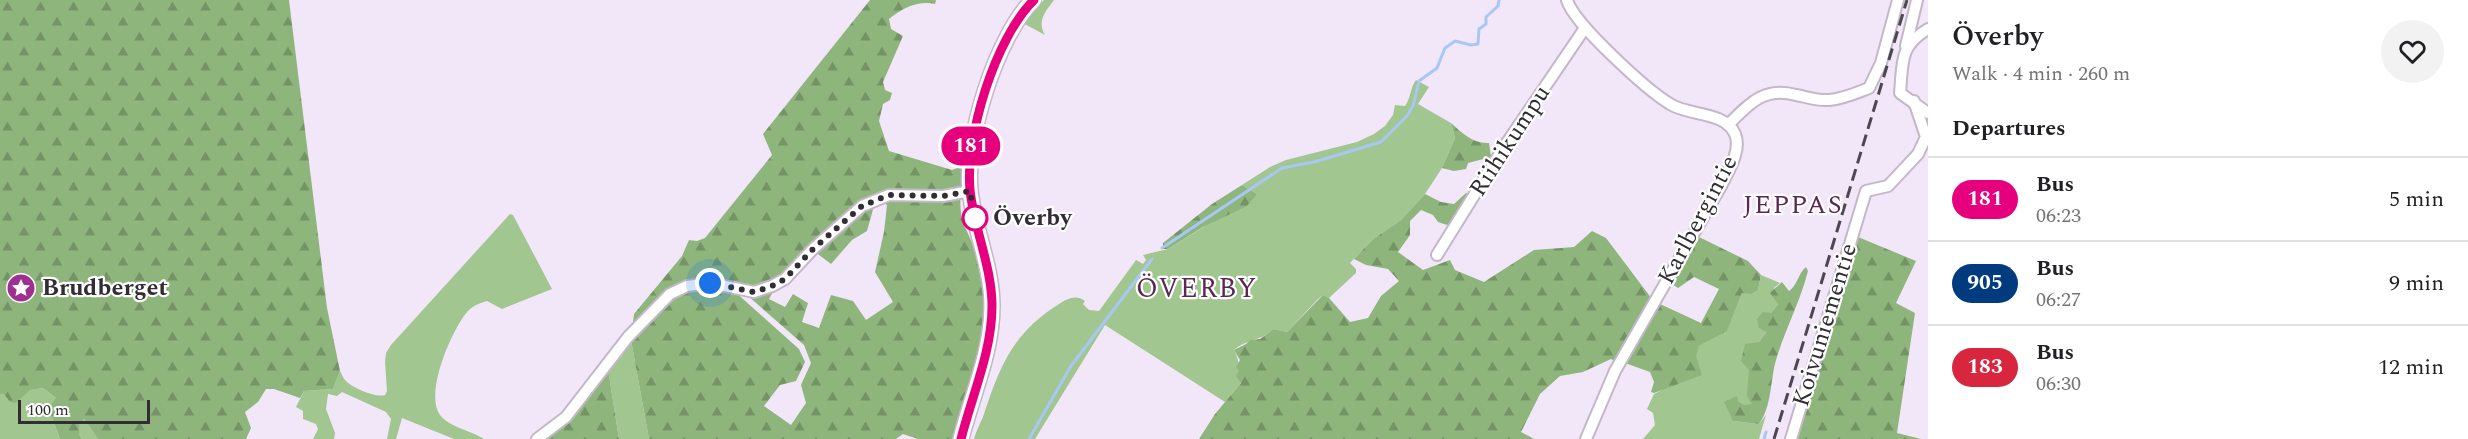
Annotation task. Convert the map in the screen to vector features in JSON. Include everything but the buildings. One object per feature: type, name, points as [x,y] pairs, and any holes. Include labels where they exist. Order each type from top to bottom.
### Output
[{"type":"street","points":[[961,439],[987,349],[992,306],[990,283],[970,191],[970,149],[979,114],[1011,31],[1034,0]]},
{"type":"street","name":"Karlbergintie","points":[[1567,0],[1570,9],[1585,28],[1669,104],[1684,111],[1718,118],[1735,132],[1737,139],[1734,158],[1716,195],[1615,371],[1586,439]]},
{"type":"street","points":[[1728,125],[1749,104],[1777,91],[1827,101],[1840,99],[1869,88],[1881,63],[1898,0]]},
{"type":"street","points":[[1917,0],[1908,30],[1900,93],[1928,113]]},
{"type":"street","name":"Riihikumpu","points":[[1437,255],[1504,147],[1585,28]]},
{"type":"street","points":[[1906,50],[1912,40],[1928,29]]},
{"type":"street","name":"Koivuniementie","points":[[1791,439],[1866,191],[1888,186],[1918,154],[1926,137],[1914,101]]},
{"type":"street","points":[[537,439],[567,417],[628,337],[669,294],[687,286],[710,283],[754,292],[772,286],[785,279],[813,249],[862,206],[889,195],[943,196],[970,191]]},
{"type":"green space","points":[[0,0],[289,0],[327,308],[340,371],[333,389],[304,391],[300,398],[274,389],[266,389],[258,402],[245,412],[251,428],[246,439],[98,439],[84,419],[79,424],[79,434],[82,439],[60,439],[52,417],[45,413],[56,398],[43,388],[30,390],[16,403],[10,402],[4,394],[0,394]]},
{"type":"green space","points":[[870,0],[936,0],[935,4],[922,3],[910,6],[889,19],[891,29],[903,36],[883,82],[885,90],[892,93],[890,100],[883,104],[879,121],[889,151],[952,170],[963,166],[960,196],[962,218],[981,270],[985,315],[981,341],[955,439],[918,439],[903,434],[896,439],[649,439],[631,340],[634,314],[682,256],[689,240],[697,241],[705,238],[772,155],[763,134]],"holes":[[[877,195],[887,205],[884,232],[875,272],[893,302],[866,320],[853,301],[831,295],[819,328],[802,322],[808,303],[793,294],[785,307],[769,299],[775,288],[747,295],[804,345],[811,363],[801,385],[806,403],[791,425],[764,406],[780,385],[796,381],[805,362],[799,349],[734,291],[753,288],[784,276],[810,248],[831,264],[852,240],[867,231]]]},
{"type":"green space","points":[[1044,0],[1054,0],[1042,21],[1045,35],[1021,22]]},
{"type":"green space","points":[[1416,80],[1429,87],[1418,104],[1451,123],[1455,138],[1442,168],[1425,194],[1401,220],[1373,239],[1350,263],[1356,269],[1356,273],[1329,298],[1323,295],[1318,299],[1287,332],[1274,329],[1234,350],[1241,383],[1225,402],[1105,325],[1035,439],[974,439],[1001,368],[1017,341],[1041,317],[1074,297],[1085,301],[1083,304],[1089,310],[1099,311],[1136,260],[1143,264],[1146,260],[1143,255],[1168,249],[1257,194],[1242,185],[1270,167],[1286,160],[1357,142],[1374,134],[1385,126],[1393,115],[1395,105],[1405,106]]},
{"type":"green space","points":[[1451,123],[1473,140],[1489,143],[1491,157],[1468,163],[1466,169],[1454,171],[1442,168],[1455,138]]},
{"type":"green space","points":[[1242,185],[1257,194],[1247,206],[1203,227],[1168,249],[1163,249],[1163,243],[1212,204]]},
{"type":"green space","points":[[1466,193],[1470,195],[1454,221],[1447,225],[1438,222],[1433,215],[1421,210],[1410,221],[1410,235],[1398,252],[1423,270],[1450,260],[1455,270],[1484,282],[1534,250],[1574,247],[1592,231],[1606,238],[1652,299],[1615,361],[1611,359],[1583,372],[1560,376],[1540,394],[1521,432],[1534,439],[1199,439],[1215,414],[1241,383],[1236,376],[1239,371],[1236,367],[1240,360],[1234,350],[1250,340],[1260,339],[1274,329],[1287,332],[1323,295],[1329,298],[1350,322],[1368,318],[1381,296],[1399,281],[1388,269],[1366,265],[1354,259],[1373,239],[1401,220],[1425,194],[1441,202],[1454,204]]},
{"type":"green space","points":[[510,214],[513,215],[552,289],[502,309],[487,301],[469,310],[448,347],[435,392],[436,405],[444,419],[484,439],[454,439],[402,418],[396,439],[387,439],[391,419],[386,412],[342,392],[337,396],[328,394],[326,409],[335,433],[334,439],[313,439],[318,429],[316,424],[303,419],[303,411],[296,407],[304,391],[333,389],[340,371],[348,383],[358,389],[370,394],[385,395],[387,391],[386,353],[391,345]]},
{"type":"green space","points":[[1699,237],[1748,261],[1761,275],[1758,290],[1751,294],[1742,293],[1727,331],[1699,346],[1696,356],[1702,375],[1654,393],[1651,392],[1654,382],[1650,372],[1625,363],[1660,304],[1701,323],[1719,289],[1694,277],[1678,288],[1672,284]]},
{"type":"green space","points":[[1858,237],[1916,261],[1896,303],[1915,313],[1897,433],[1921,439],[1795,439]]},
{"type":"green space","points":[[1806,267],[1808,271],[1805,282],[1776,360],[1769,401],[1763,417],[1759,424],[1733,421],[1724,402],[1737,396],[1738,401],[1745,405],[1752,404],[1747,396],[1749,370],[1741,361],[1745,344],[1760,342],[1766,332],[1759,328],[1757,319],[1763,312],[1771,313],[1778,304],[1770,293],[1782,282],[1789,291]]},
{"type":"green space","points":[[1761,275],[1780,283],[1774,288],[1778,304],[1771,313],[1766,331],[1749,370],[1752,405],[1745,405],[1738,401],[1733,421],[1759,424],[1766,415],[1759,439],[1643,439],[1655,425],[1653,413],[1647,409],[1654,394],[1681,374],[1699,346],[1727,330],[1742,293],[1758,290]]},
{"type":"green space","points":[[631,340],[649,439],[619,439],[608,369]]},
{"type":"green space","points":[[608,369],[619,439],[546,439],[579,410]]},
{"type":"green space","points":[[43,388],[56,398],[52,417],[60,439],[0,439],[0,394]]},
{"type":"green space","points":[[84,419],[98,439],[82,439],[79,434],[79,423]]},
{"type":"waterway","points":[[1162,248],[1282,168],[1314,162],[1381,142],[1407,116],[1413,106],[1419,81],[1437,68],[1445,48],[1455,41],[1471,45],[1478,44],[1479,29],[1486,24],[1486,17],[1498,6],[1499,0]]},
{"type":"waterway","points":[[1029,439],[1071,366],[1152,259]]},
{"type":"waterway","points":[[1764,439],[1766,432]]},
{"type":"railway","points":[[1774,439],[1907,0]]},
{"type":"bus line","name":"181","points":[[961,439],[987,349],[992,306],[990,283],[970,191],[970,149],[989,82],[1001,53],[1018,18],[1034,0]]},
{"type":"place","name":"Överby","points":[[975,218]]},
{"type":"place","name":"Brudberget","points":[[21,288]]},
{"type":"district","name":"JEPPAS","points":[[1793,205]]},
{"type":"district","name":"ÖVERBY","points":[[1197,289]]},
{"type":"route","points":[[710,283],[754,292],[772,286],[785,279],[813,249],[862,206],[889,195],[943,196],[970,191],[976,226],[975,218]]}]
